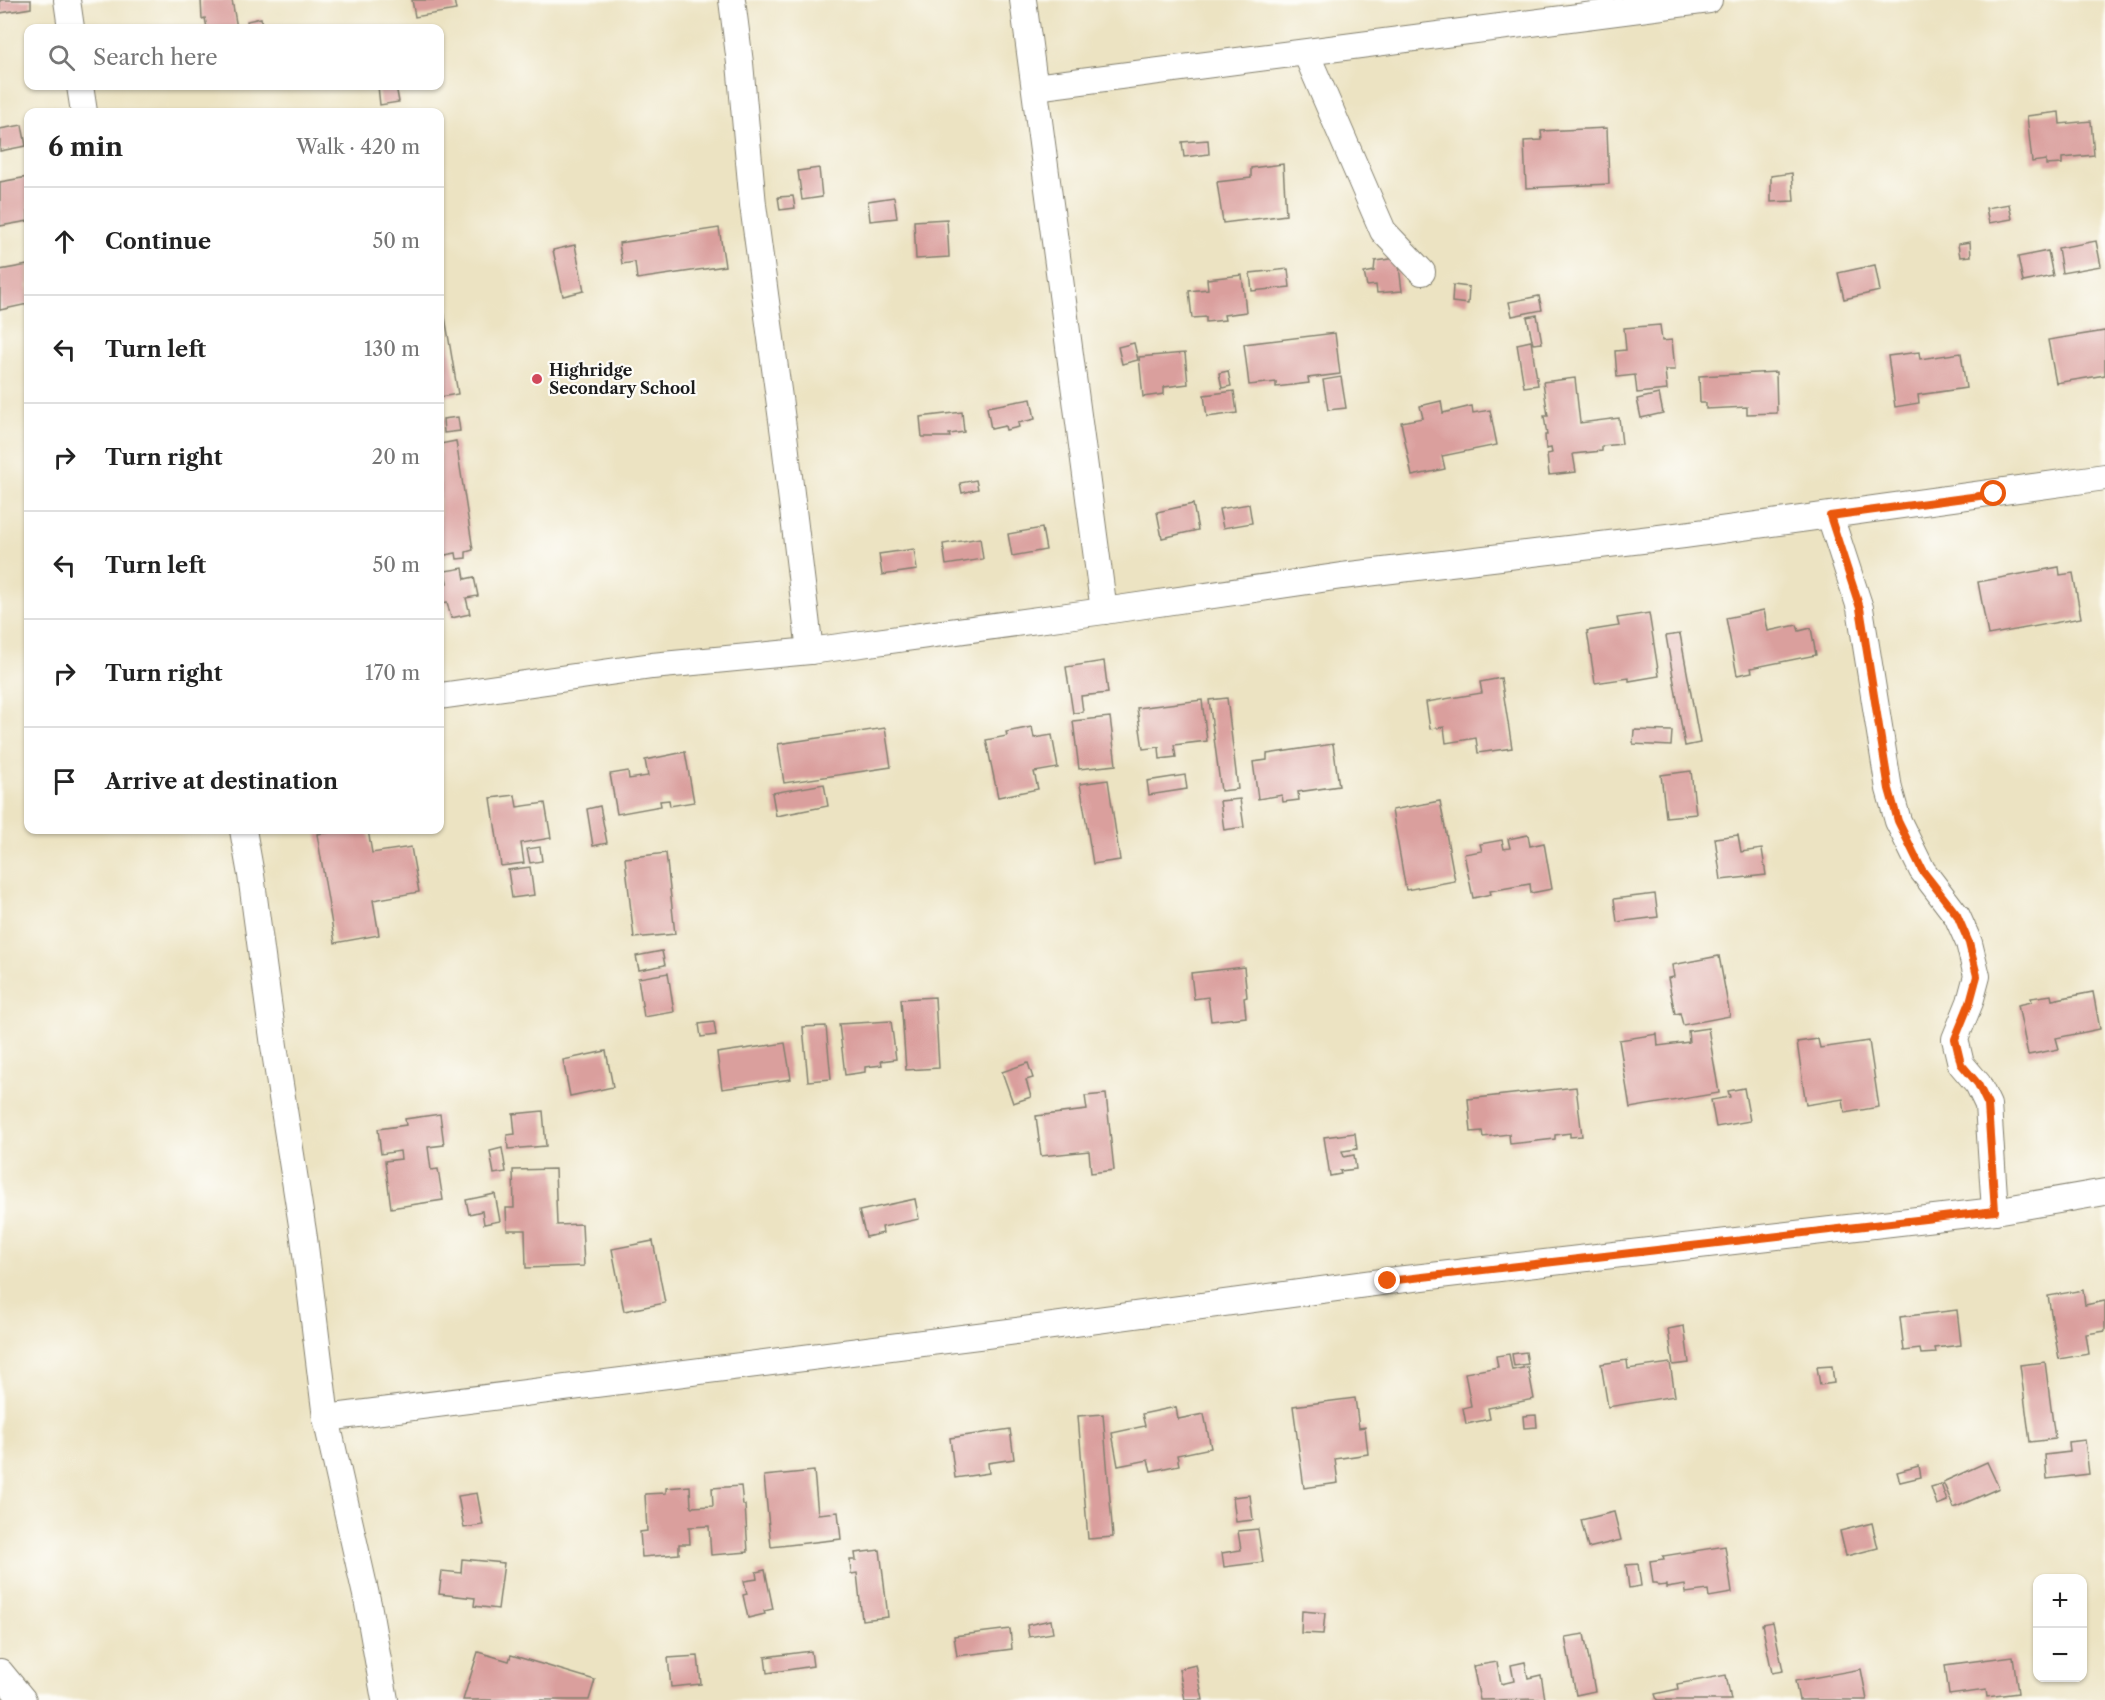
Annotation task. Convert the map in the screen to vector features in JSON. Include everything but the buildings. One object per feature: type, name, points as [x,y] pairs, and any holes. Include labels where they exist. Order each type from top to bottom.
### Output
[{"type":"street","points":[[67,0],[70,24]]},
{"type":"street","points":[[732,0],[753,205],[786,447],[810,651]]},
{"type":"street","points":[[1023,0],[1104,611]]},
{"type":"street","points":[[1035,87],[1709,0]]},
{"type":"street","points":[[1306,53],[1383,231],[1422,272]]},
{"type":"street","points":[[81,90],[83,108]]},
{"type":"street","points":[[444,695],[652,666],[810,651],[1342,576],[1684,535],[2105,477]]},
{"type":"street","points":[[1830,516],[1860,608],[1889,789],[1898,821],[1922,870],[1957,915],[1969,943],[1977,976],[1970,1002],[1955,1039],[1961,1064],[1978,1084],[1988,1105],[1995,1211]]},
{"type":"street","points":[[244,834],[304,1238],[326,1418],[368,1605],[385,1700]]},
{"type":"street","points":[[326,1418],[986,1335],[1388,1281],[1995,1211],[2105,1192]]},
{"type":"street","points":[[0,1672],[23,1700]]},
{"type":"place","name":"Highridge Secondary School","points":[[537,379]]},
{"type":"route","points":[[1388,1281],[1995,1211],[1988,1105],[1978,1084],[1961,1064],[1955,1039],[1970,1002],[1977,976],[1969,943],[1957,915],[1922,870],[1898,821],[1889,789],[1860,608],[1830,516],[1994,494]]}]
